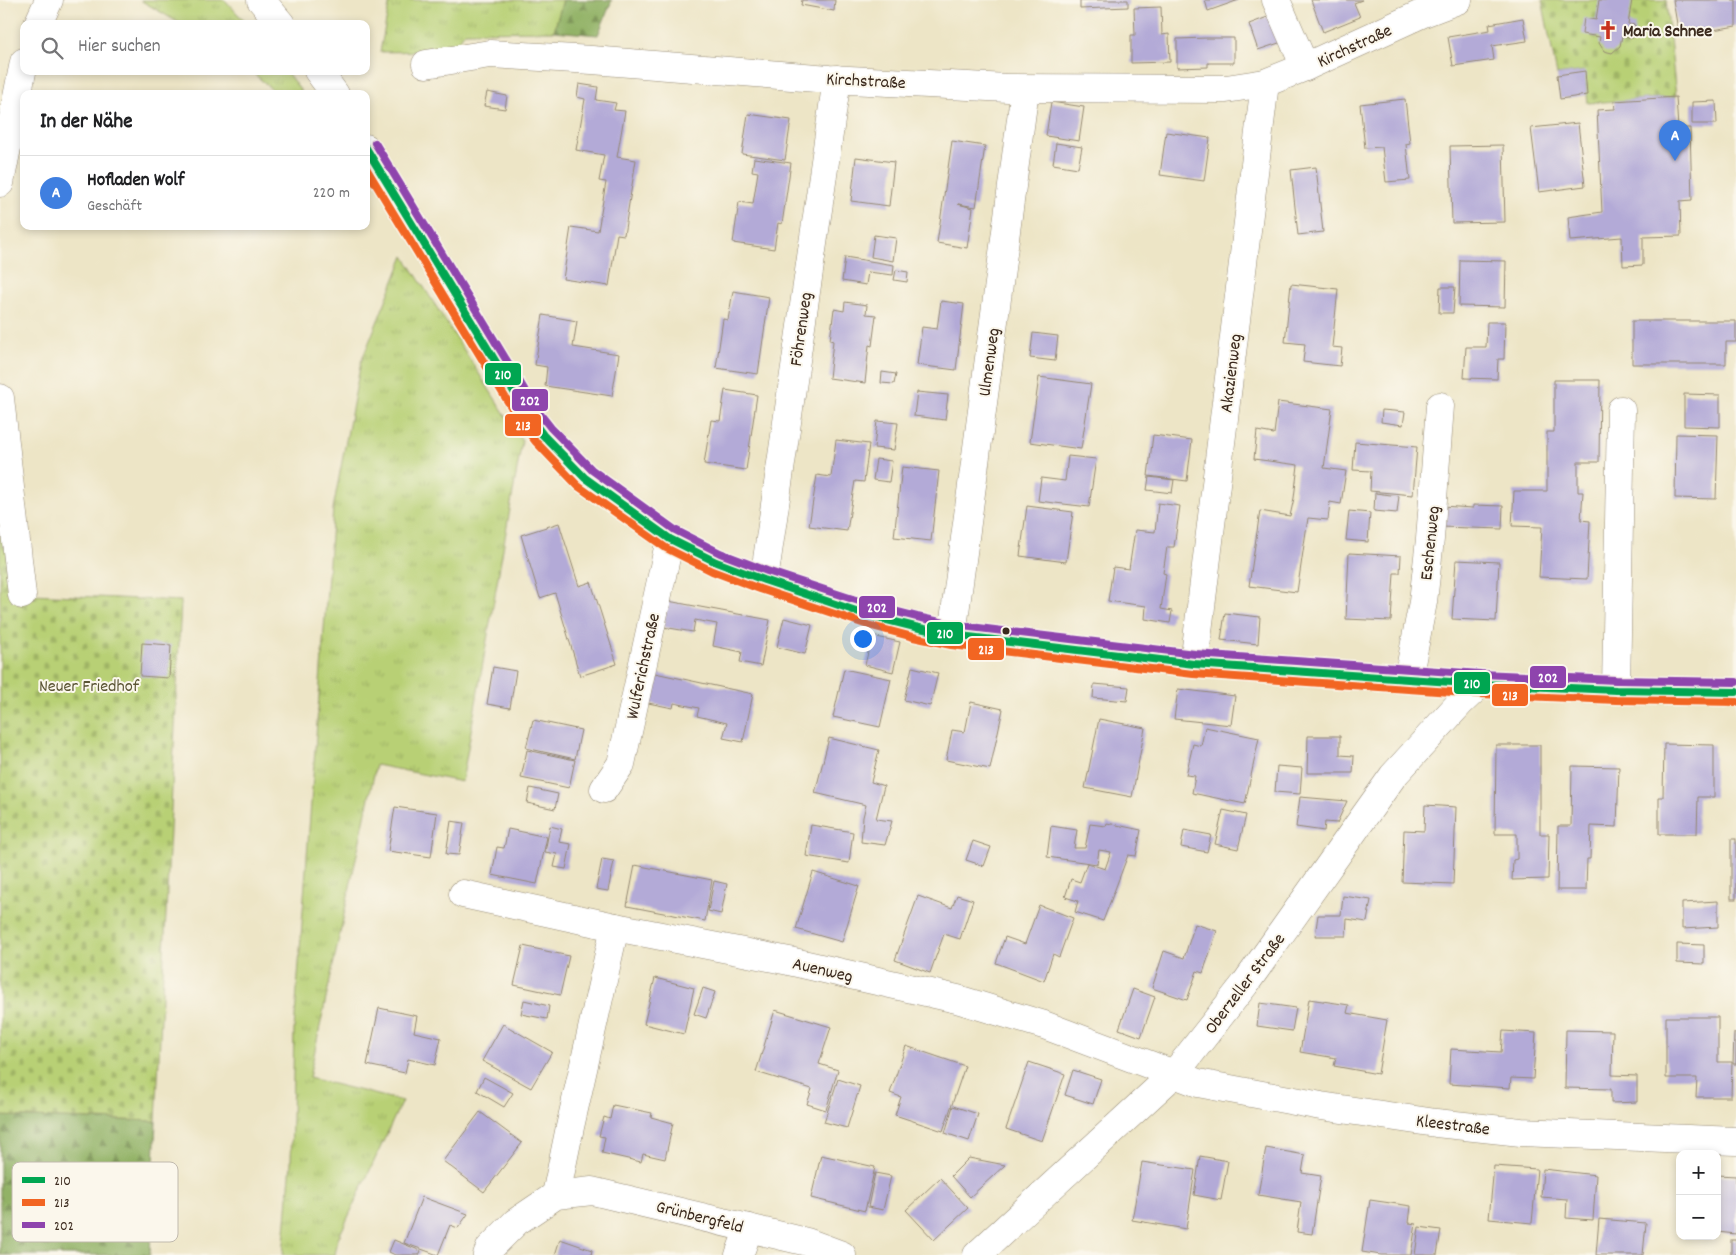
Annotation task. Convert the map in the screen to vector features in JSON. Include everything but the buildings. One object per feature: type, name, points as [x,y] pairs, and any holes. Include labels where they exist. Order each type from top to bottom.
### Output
[{"type":"street","points":[[40,20],[49,0]]},
{"type":"street","points":[[260,0],[278,20]]},
{"type":"street","name":"Kirchstraße","points":[[1276,0],[1305,67]]},
{"type":"street","name":"Kirchstraße","points":[[426,64],[490,54],[1025,89],[1226,89],[1266,83],[1421,14],[1458,0]]},
{"type":"street","points":[[0,183],[21,75]]},
{"type":"street","points":[[321,75],[332,90]]},
{"type":"street","name":"Föhrenweg","points":[[764,580],[837,78]]},
{"type":"street","name":"Akazienweg","points":[[1194,664],[1266,83]]},
{"type":"street","name":"Ulmenweg","points":[[952,635],[1025,89]]},
{"type":"street","points":[[370,155],[528,415],[543,435],[585,478],[670,539],[716,562],[871,616],[952,635],[1194,664],[1480,684],[1616,690],[1736,692]]},
{"type":"street","points":[[0,398],[22,595]]},
{"type":"street","name":"Eschenweg","points":[[1408,679],[1423,602],[1440,406]]},
{"type":"street","points":[[1616,690],[1621,410]]},
{"type":"street","name":"Wulferichstraße","points":[[604,789],[621,764],[670,539]]},
{"type":"street","name":"Oberzeller Straße","points":[[977,1255],[1175,1073],[1245,984],[1393,776],[1480,684]]},
{"type":"street","name":"Auenweg","points":[[462,894],[789,961],[957,999],[1044,1025],[1175,1073]]},
{"type":"street","points":[[556,1195],[615,926]]},
{"type":"street","name":"Kleestraße","points":[[1175,1073],[1198,1083],[1321,1106],[1436,1123],[1521,1132],[1736,1141]]},
{"type":"street","name":"Grünbergfeld","points":[[486,1255],[490,1248],[516,1222],[556,1195],[592,1190],[807,1242],[842,1255]]},
{"type":"street","points":[[739,1255],[749,1228]]},
{"type":"green space","points":[[140,0],[225,0],[243,20],[174,20]]},
{"type":"green space","points":[[390,0],[563,0],[554,31],[465,32],[454,47],[435,51],[380,52]]},
{"type":"green space","points":[[563,0],[612,0],[598,35],[554,31]]},
{"type":"green space","points":[[1542,0],[1666,0],[1676,97],[1588,103],[1584,71],[1557,75]]},
{"type":"green space","points":[[256,75],[289,75],[300,90],[272,90]]},
{"type":"green space","points":[[404,256],[522,441],[462,782],[376,765],[309,1078],[402,1101],[338,1239],[335,1255],[283,1255],[291,1163],[294,1030],[333,509],[361,362]]},
{"type":"green space","name":"Neuer Friedhof","points":[[0,466],[11,593],[181,601],[156,1121],[0,1116]]},
{"type":"green space","points":[[0,1116],[156,1121],[154,1162],[12,1162],[12,1242],[151,1242],[150,1255],[0,1255]]},
{"type":"transit line","name":"202","points":[[375,143],[536,409],[551,428],[592,470],[675,530],[720,553],[767,571],[874,606],[954,625],[1195,654],[1481,674],[1616,680],[1736,682]]},
{"type":"transit line","name":"210","points":[[370,155],[528,415],[543,435],[585,478],[670,539],[716,562],[871,616],[952,635],[1194,664],[1480,684],[1616,690],[1736,692]]},
{"type":"transit line","name":"213","points":[[370,175],[519,420],[536,442],[578,486],[666,548],[712,571],[868,625],[951,645],[1193,674],[1480,694],[1616,700],[1736,702]]},
{"type":"place","name":"Maria Schnee","points":[[1608,30]]},
{"type":"place","name":"Hofladen Wolf","points":[[1675,161]]}]
